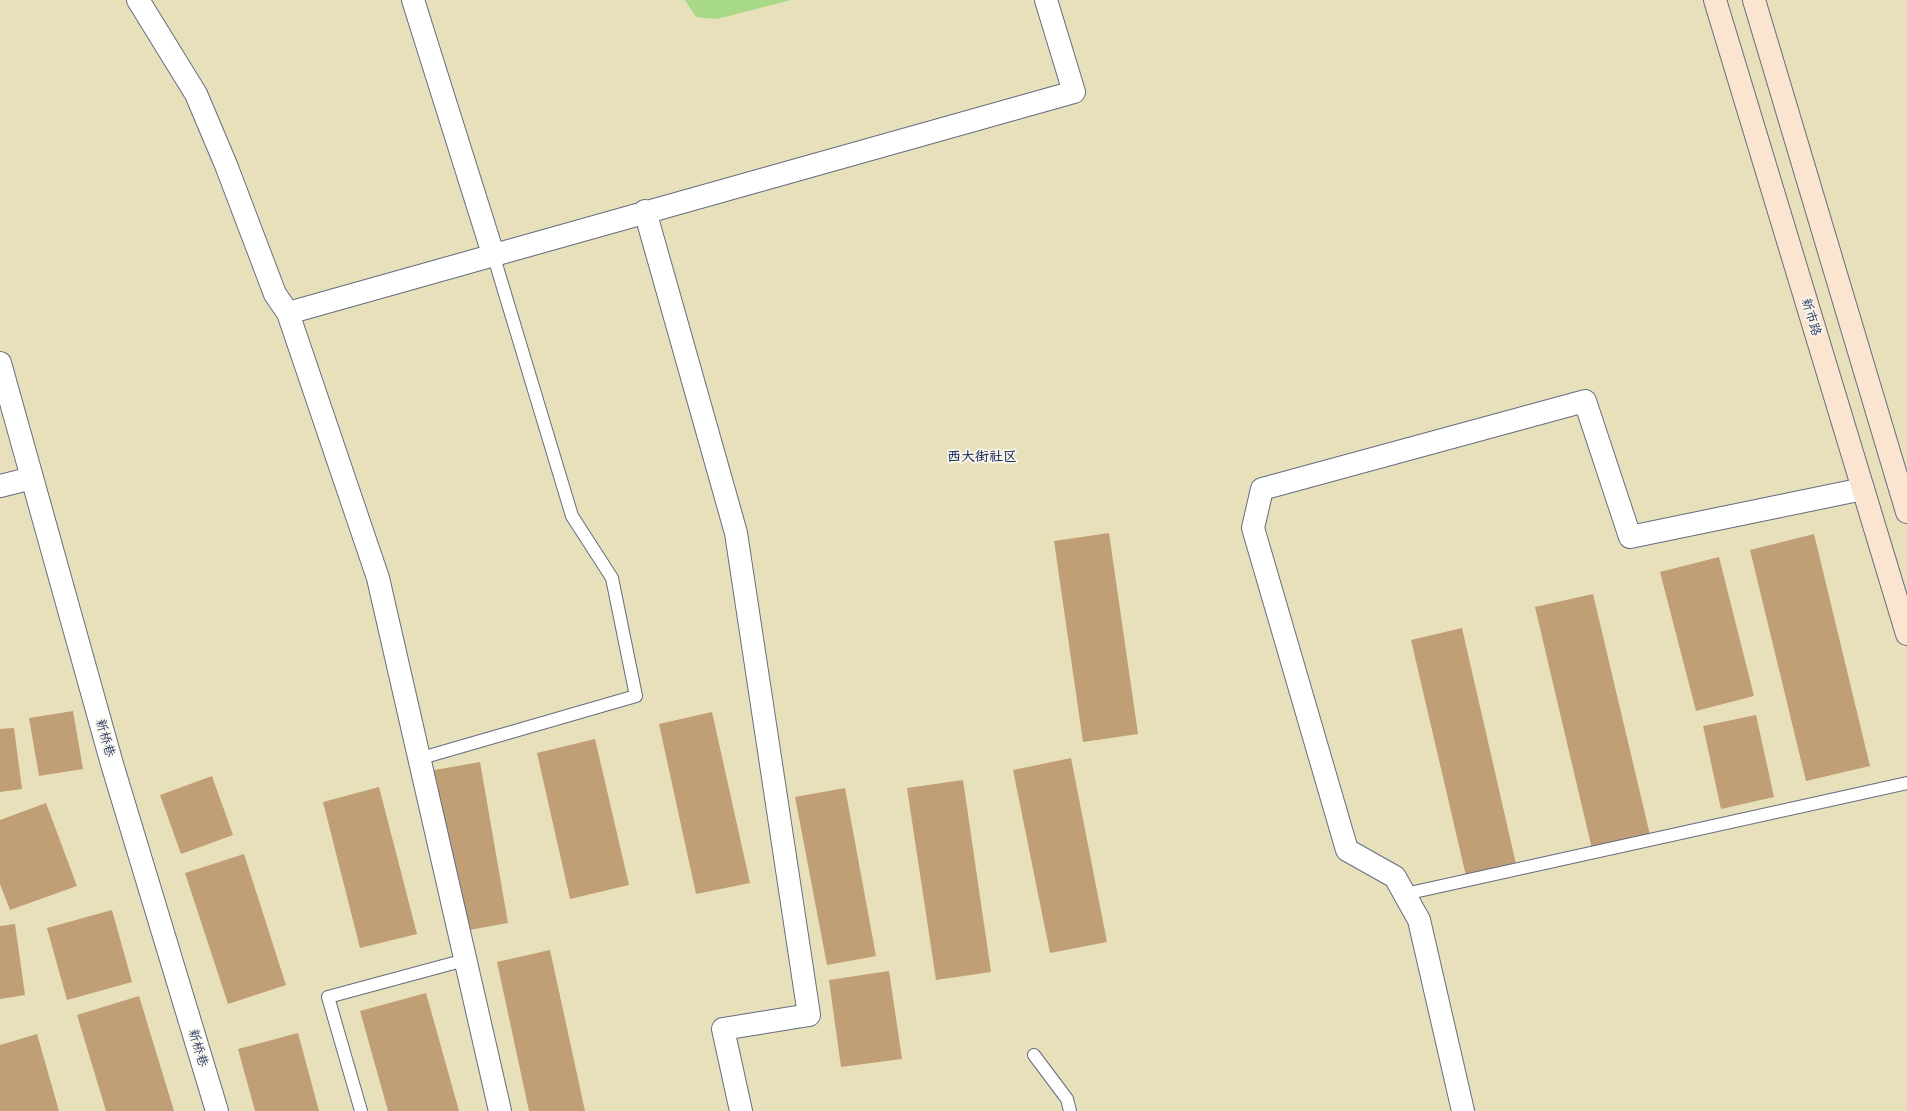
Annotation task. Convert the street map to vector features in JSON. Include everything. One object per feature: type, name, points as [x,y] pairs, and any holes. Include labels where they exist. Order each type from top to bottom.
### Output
[{"type":"main road","name":"新市路","points":[[1715,0],[1907,634]]},
{"type":"main road","points":[[1754,0],[1907,512]]},
{"type":"street","points":[[138,0],[196,94],[226,165],[274,294],[288,313],[378,578],[418,759],[500,1111]]},
{"type":"street","points":[[413,0],[493,254]]},
{"type":"street","points":[[288,313],[493,254],[1074,92],[1046,0]]},
{"type":"street","points":[[645,212],[736,533],[809,1015],[723,1029],[741,1111]]},
{"type":"street","name":"新桥巷","points":[[0,363],[112,764],[217,1111]]},
{"type":"street","points":[[1463,1111],[1419,920],[1395,876],[1347,850],[1253,528],[1262,489],[1585,401],[1630,537],[1863,489]]},
{"type":"street","points":[[0,486],[32,478]]},
{"type":"lane","points":[[418,759],[636,696],[612,578],[572,516],[493,254]]},
{"type":"lane","points":[[1405,894],[1907,783]]},
{"type":"lane","points":[[361,1111],[328,997],[465,960]]},
{"type":"lane","points":[[1034,1055],[1067,1099],[1070,1111]]},
{"type":"green space","points":[[685,0],[791,0],[717,19],[696,17]]},
{"type":"building","points":[[1109,533],[1138,734],[1083,742],[1054,541]]},
{"type":"building","points":[[1814,534],[1870,766],[1806,781],[1750,550]]},
{"type":"building","points":[[1719,557],[1754,696],[1696,711],[1660,572]]},
{"type":"building","points":[[1593,594],[1650,835],[1592,849],[1535,607]]},
{"type":"building","points":[[1462,628],[1516,864],[1466,876],[1411,640]]},
{"type":"building","points":[[73,711],[83,769],[39,776],[29,718]]},
{"type":"building","points":[[712,712],[750,883],[696,894],[659,724]]},
{"type":"building","points":[[1756,715],[1774,797],[1721,809],[1703,726]]},
{"type":"building","points":[[14,728],[22,789],[0,792],[0,729]]},
{"type":"building","points":[[595,739],[629,885],[570,899],[537,753]]},
{"type":"building","points":[[1071,758],[1107,942],[1050,953],[1013,770]]},
{"type":"building","points":[[480,762],[508,923],[458,932],[429,771]]},
{"type":"building","points":[[212,776],[233,835],[181,854],[160,795]]},
{"type":"building","points":[[963,780],[991,972],[936,980],[907,788]]},
{"type":"building","points":[[379,787],[417,934],[360,948],[323,802]]},
{"type":"building","points":[[845,788],[876,956],[827,965],[795,797]]},
{"type":"building","points":[[46,803],[77,886],[10,910],[0,884],[0,820]]},
{"type":"building","points":[[244,854],[286,985],[228,1004],[185,873]]},
{"type":"building","points":[[112,910],[132,982],[67,1000],[47,928]]},
{"type":"building","points":[[15,924],[25,995],[0,999],[0,926]]},
{"type":"building","points":[[550,950],[585,1111],[529,1111],[497,962]]},
{"type":"building","points":[[889,971],[902,1059],[841,1067],[829,980]]},
{"type":"building","points":[[426,993],[459,1111],[388,1111],[360,1011]]},
{"type":"building","points":[[139,996],[174,1111],[106,1111],[77,1015]]},
{"type":"building","points":[[298,1033],[319,1111],[255,1111],[238,1049]]},
{"type":"building","points":[[37,1034],[59,1111],[0,1111],[0,1045]]},
{"type":"district","name":"西大街社区","points":[[982,457]]}]
